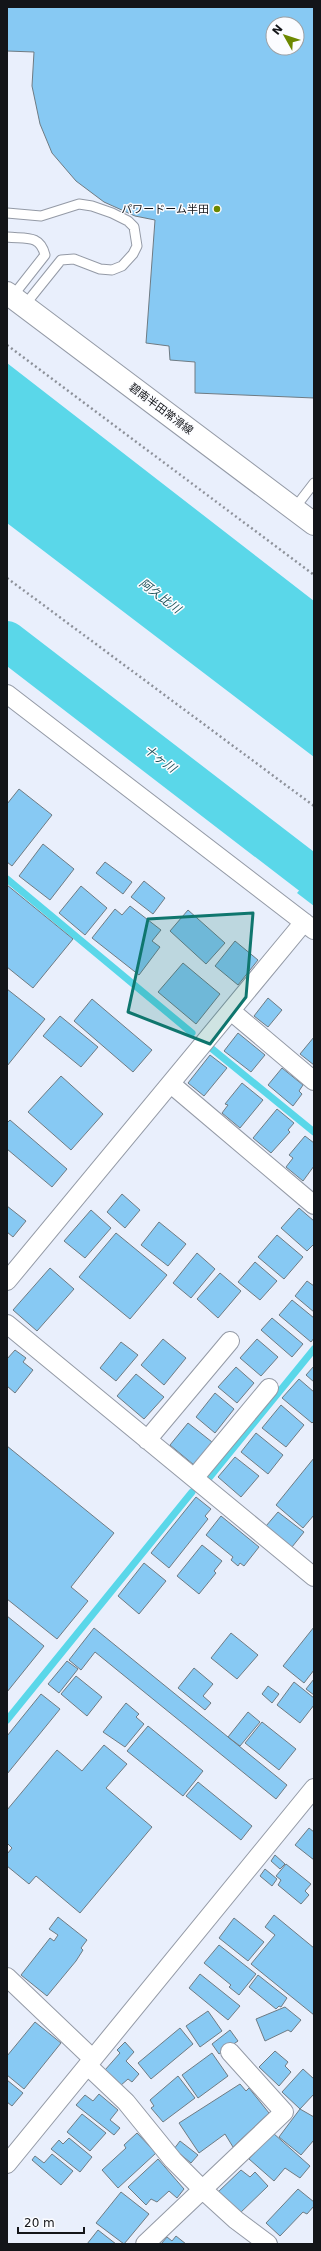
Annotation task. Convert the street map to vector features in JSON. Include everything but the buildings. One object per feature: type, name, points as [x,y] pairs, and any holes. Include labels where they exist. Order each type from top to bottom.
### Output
[{"type":"main road","name":"碧南半田常滑線","points":[[14,299],[314,524]]},
{"type":"street","points":[[7,694],[309,926],[231,1011],[7,1281]]},
{"type":"street","points":[[231,1011],[314,1081]]},
{"type":"street","points":[[171,1084],[314,1205]]},
{"type":"street","points":[[7,1324],[147,1440],[195,1477],[314,1577]]},
{"type":"street","points":[[147,1440],[230,1341]]},
{"type":"street","points":[[195,1477],[269,1388]]},
{"type":"street","points":[[7,2164],[314,1788]]},
{"type":"street","points":[[7,1978],[91,2063],[126,2102],[173,2160],[236,2220],[268,2244]]},
{"type":"street","points":[[145,2244],[284,2112],[230,2052]]},
{"type":"lane","points":[[7,213],[41,216],[79,204],[92,206],[128,221],[134,227],[137,246],[133,254],[122,266],[112,270],[83,264],[74,259],[61,260],[14,299]]},
{"type":"lane","points":[[7,237],[37,240],[42,245],[45,255],[14,299]]},
{"type":"lane","points":[[294,509],[314,483]]},
{"type":"path","points":[[7,345],[314,575]]},
{"type":"path","points":[[7,578],[314,806]]},
{"type":"highlighted area","points":[[253,913],[246,997],[210,1044],[128,1012],[148,919]]},
{"type":"water","name":"阿久比川","points":[[7,363],[314,601],[314,757],[7,523]]},
{"type":"water","points":[[314,873],[314,906],[297,893]]},
{"type":"waterway","name":"十ヶ川","points":[[7,641],[314,877]]},
{"type":"waterway","points":[[7,879],[192,1033]]},
{"type":"waterway","points":[[211,1048],[314,1132]]},
{"type":"waterway","points":[[205,1475],[209,1478],[314,1349]]},
{"type":"waterway","points":[[7,1720],[192,1492]]},
{"type":"place","name":"パワードーム半田","points":[[217,209]]}]
